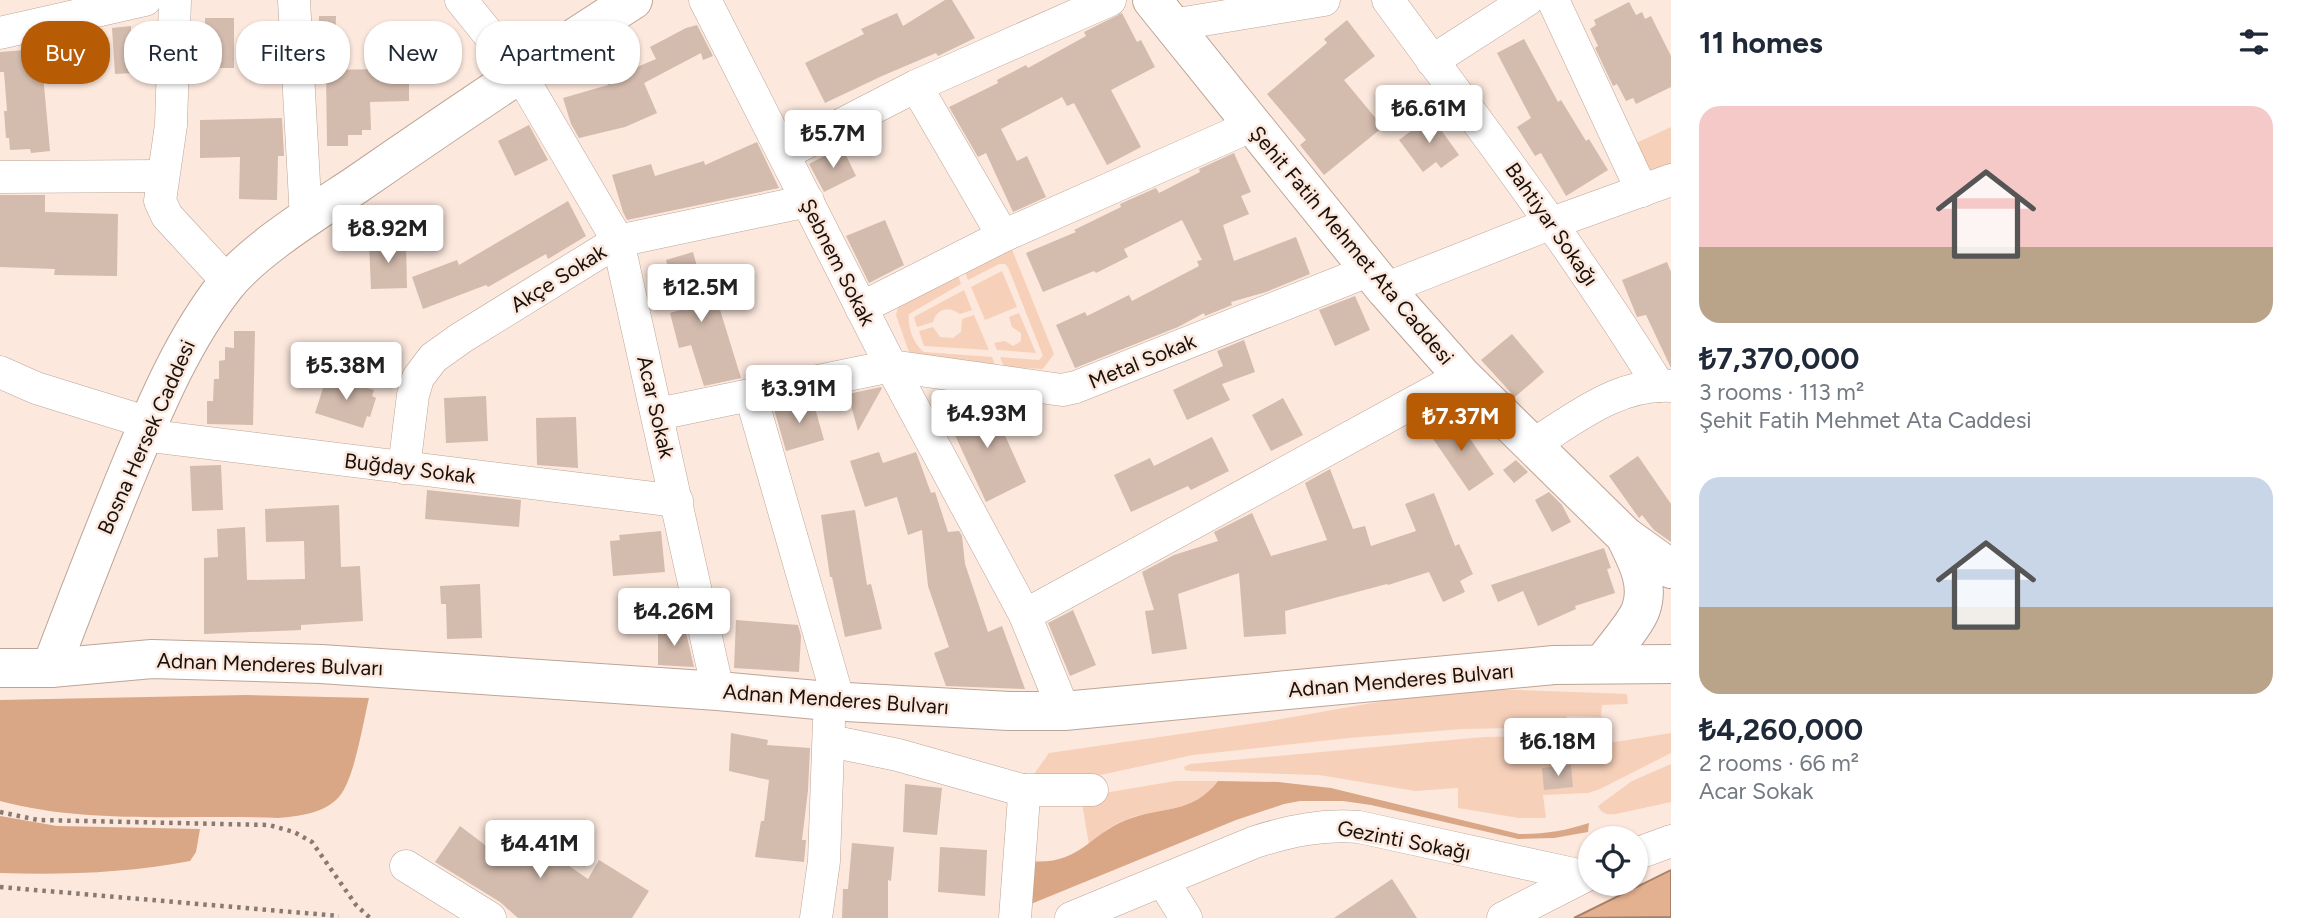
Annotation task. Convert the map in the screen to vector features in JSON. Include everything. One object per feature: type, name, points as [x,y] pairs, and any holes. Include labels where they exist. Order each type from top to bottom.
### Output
[{"type":"main road","name":"Bosna Hersek Caddesi","points":[[600,21],[633,0]]},
{"type":"main road","name":"Şehit Fatih Mehmet Ata Caddesi","points":[[1162,13],[1376,280],[1462,376],[1625,536],[1671,569]]},
{"type":"main road","name":"Bosna Hersek Caddesi","points":[[51,668],[98,544],[146,429],[182,353],[228,282],[306,219],[502,84]]},
{"type":"main road","name":"Şehit Fatih Mehmet Ata Caddesi","points":[[1603,663],[1641,611],[1644,583],[1639,564],[1625,536]]},
{"type":"main road","name":"Adnan Menderes Bulvarı","points":[[0,668],[51,668],[152,659],[321,664],[833,701],[1009,711],[1064,711],[1553,665],[1671,664]]},
{"type":"street","points":[[0,33],[145,0]]},
{"type":"street","points":[[176,0],[171,125],[160,201],[167,216],[228,282]]},
{"type":"street","points":[[294,0],[306,219]]},
{"type":"street","name":"Acar Sokak","points":[[461,0],[478,21]]},
{"type":"street","name":"Şebnem Sokak","points":[[705,0],[891,366],[1025,615],[1064,711]]},
{"type":"street","points":[[784,154],[916,86],[1110,0]]},
{"type":"street","points":[[1162,13],[1324,0]]},
{"type":"street","name":"Bahtiyar Sokağı","points":[[1388,0],[1552,223],[1665,386]]},
{"type":"street","points":[[1432,61],[1527,0]]},
{"type":"street","points":[[1553,0],[1642,191]]},
{"type":"street","name":"Acar Sokak","points":[[526,84],[618,241],[718,691]]},
{"type":"street","points":[[916,86],[1003,236]]},
{"type":"street","points":[[862,308],[1003,236],[1251,126]]},
{"type":"street","points":[[0,177],[163,176]]},
{"type":"street","name":"Metal Sokak","points":[[658,414],[891,366],[1062,390],[1076,387],[1376,280],[1552,223],[1671,180]]},
{"type":"street","name":"Akçe Sokak","points":[[404,468],[413,396],[418,378],[433,358],[618,241],[807,201]]},
{"type":"street","name":"Buğday Sokak","points":[[0,372],[146,429],[404,468],[677,501]]},
{"type":"street","points":[[1025,615],[1462,376]]},
{"type":"street","points":[[1531,446],[1597,404],[1619,394],[1665,386]]},
{"type":"street","points":[[751,396],[833,701],[824,861],[816,918]]},
{"type":"street","points":[[0,648],[51,668]]},
{"type":"street","points":[[830,741],[898,755],[1022,790],[1092,790]]},
{"type":"street","points":[[1015,918],[1024,797],[1022,790]]},
{"type":"street","name":"Gezinti Sokağı","points":[[1071,918],[1282,833],[1333,825],[1359,827],[1578,873]]},
{"type":"street","points":[[1648,850],[1671,841]]},
{"type":"street","points":[[406,866],[490,918]]},
{"type":"street","points":[[1503,918],[1578,880]]},
{"type":"street","points":[[1163,881],[1186,918]]},
{"type":"path","points":[[0,812],[38,820],[269,825],[294,832],[312,842],[356,905],[370,918]]},
{"type":"path","points":[[0,887],[340,916]]},
{"type":"shaded area","points":[[1671,127],[1671,170],[1647,178],[1632,145]]},
{"type":"shaded area","points":[[1011,247],[1054,354],[1043,369],[1004,367],[1000,357],[1039,360],[1043,356],[1008,267],[999,264],[968,280],[965,272]]},
{"type":"shaded area","points":[[1002,271],[1017,307],[985,320],[971,287]]},
{"type":"shaded area","points":[[958,275],[961,284],[909,314],[912,335],[924,352],[992,357],[996,367],[910,355],[896,315],[898,308]]},
{"type":"shaded area","points":[[964,290],[972,310],[960,314],[952,310],[940,311],[933,322],[917,327],[914,317]]},
{"type":"shaded area","points":[[1019,313],[1036,353],[997,350],[994,343],[1005,341],[1013,346],[1021,341],[1021,333],[1012,327],[1009,317]]},
{"type":"shaded area","points":[[974,315],[989,350],[924,346],[919,331],[933,327],[940,337],[953,338],[961,332],[962,319]]},
{"type":"shaded area","points":[[1475,690],[1627,694],[1628,704],[1602,705],[1601,717],[1567,716],[1562,727],[1462,729],[1349,738],[1193,755],[1091,777],[1032,777],[1049,753],[1270,721],[1406,697]]},
{"type":"shaded area","points":[[246,695],[369,698],[348,781],[330,805],[302,815],[279,818],[139,817],[68,813],[0,801],[0,700]]},
{"type":"shaded area","points":[[1671,733],[1671,753],[1600,789],[1588,793],[1543,795],[1546,818],[1519,818],[1458,808],[1458,788],[1415,791],[1319,775],[1189,771],[1184,767],[1190,764],[1483,737],[1538,736],[1615,742]]},
{"type":"shaded area","points":[[1671,764],[1671,802],[1616,814],[1605,813],[1598,806],[1632,781]]},
{"type":"shaded area","points":[[1175,781],[1218,781],[1199,799],[1189,804],[1124,820],[1089,845],[1081,797]]},
{"type":"shaded area","points":[[1218,781],[1278,782],[1331,788],[1519,834],[1554,832],[1578,826],[1578,834],[1554,838],[1518,839],[1371,805],[1343,801],[1300,801],[1236,820],[1026,906],[1028,861],[1045,861],[1071,855],[1126,820],[1187,805],[1208,792]]},
{"type":"shaded area","points":[[0,816],[57,826],[200,829],[196,852],[190,861],[95,872],[0,873]]},
{"type":"shaded area","points":[[1671,870],[1671,917],[1574,918],[1618,896],[1648,896],[1648,881]]},
{"type":"building","points":[[945,0],[952,0],[975,38],[938,56],[936,53],[882,76],[825,103],[805,63],[864,34],[861,29],[897,13],[903,26]]},
{"type":"building","points":[[1629,2],[1636,15],[1642,12],[1645,19],[1651,16],[1671,56],[1671,87],[1636,104],[1633,98],[1626,101],[1617,84],[1613,86],[1595,48],[1598,46],[1590,29],[1596,25],[1594,20]]},
{"type":"building","points":[[1122,13],[1137,42],[1141,40],[1155,67],[1111,90],[1141,147],[1107,165],[1074,103],[1067,106],[1062,97],[1001,129],[1017,161],[1027,156],[1046,197],[1013,212],[986,153],[978,157],[949,107],[998,83],[997,80],[1026,65],[1028,68],[1086,36],[1084,32]]},
{"type":"building","points":[[319,16],[336,16],[336,21],[319,21]]},
{"type":"building","points":[[205,18],[234,18],[234,68],[222,68],[222,21],[205,21]]},
{"type":"building","points":[[1347,20],[1375,56],[1344,80],[1383,127],[1324,175],[1300,145],[1306,140],[1267,94],[1327,43],[1324,39]]},
{"type":"building","points":[[697,25],[713,56],[703,60],[701,53],[644,83],[657,113],[625,127],[579,138],[571,124],[563,98],[608,84],[640,84],[640,66],[656,59],[650,47]]},
{"type":"building","points":[[124,27],[124,74],[115,74],[112,28]]},
{"type":"building","points":[[1524,39],[1558,102],[1561,100],[1608,170],[1566,196],[1541,153],[1535,156],[1517,127],[1531,118],[1497,53]]},
{"type":"building","points":[[21,50],[21,84],[44,84],[50,151],[31,153],[30,149],[10,150],[9,138],[6,138],[4,111],[7,111],[4,72],[0,72],[0,52]]},
{"type":"building","points":[[364,69],[364,84],[409,84],[409,101],[370,102],[371,130],[362,130],[362,135],[348,135],[348,146],[327,146],[326,84],[350,84],[350,70]]},
{"type":"building","points":[[1431,116],[1459,155],[1441,168],[1436,162],[1423,172],[1399,140]]},
{"type":"building","points":[[282,118],[284,156],[278,156],[277,200],[239,199],[240,157],[200,158],[200,120]]},
{"type":"building","points":[[529,125],[548,160],[515,176],[498,141]]},
{"type":"building","points":[[757,142],[779,188],[627,220],[612,175],[651,164],[655,176],[704,161],[705,165]]},
{"type":"building","points":[[842,147],[856,176],[824,192],[809,164]]},
{"type":"building","points":[[1234,153],[1251,192],[1241,196],[1249,214],[1223,225],[1234,261],[1296,237],[1310,274],[1266,292],[1231,302],[1232,305],[1205,316],[1204,313],[1178,327],[1075,368],[1056,325],[1085,312],[1087,316],[1129,295],[1132,301],[1199,266],[1197,261],[1202,260],[1182,220],[1124,249],[1128,257],[1096,273],[1094,271],[1043,292],[1026,253],[1076,232],[1074,230],[1121,207],[1120,204],[1156,188],[1159,193],[1200,172],[1199,169]]},
{"type":"building","points":[[0,195],[45,195],[45,212],[118,214],[117,276],[54,275],[55,269],[0,267]]},
{"type":"building","points":[[568,201],[586,236],[548,259],[546,254],[488,287],[486,285],[423,309],[412,277],[457,260],[459,265]]},
{"type":"building","points":[[885,220],[904,265],[869,283],[846,236]]},
{"type":"building","points":[[406,242],[407,288],[371,289],[369,243]]},
{"type":"building","points":[[693,252],[707,303],[717,300],[741,378],[704,386],[691,345],[679,348],[670,313],[680,310],[666,260]]},
{"type":"building","points":[[1667,262],[1671,272],[1671,368],[1646,315],[1637,317],[1622,280]]},
{"type":"building","points":[[1355,296],[1370,330],[1335,346],[1319,310]]},
{"type":"building","points":[[234,331],[255,331],[253,425],[207,424],[207,401],[213,401],[214,379],[219,379],[219,361],[225,360],[225,347],[234,348]]},
{"type":"building","points":[[1512,334],[1544,372],[1515,397],[1481,360]]},
{"type":"building","points":[[1244,340],[1255,372],[1222,384],[1230,400],[1187,420],[1173,390],[1223,366],[1217,351]]},
{"type":"building","points":[[327,376],[374,390],[372,396],[376,398],[363,428],[315,413]]},
{"type":"building","points":[[882,388],[858,431],[848,394]]},
{"type":"building","points":[[486,396],[488,441],[446,443],[444,398]]},
{"type":"building","points":[[988,398],[1026,482],[986,502],[947,418]]},
{"type":"building","points":[[1283,398],[1303,435],[1271,451],[1252,415]]},
{"type":"building","points":[[813,401],[824,440],[786,451],[774,409]]},
{"type":"building","points":[[1454,415],[1494,474],[1469,491],[1429,433]]},
{"type":"building","points":[[576,417],[578,468],[537,465],[536,418]]},
{"type":"building","points":[[1212,437],[1229,471],[1191,490],[1188,486],[1131,512],[1114,475],[1150,458],[1154,466]]},
{"type":"building","points":[[879,452],[883,463],[916,452],[931,493],[935,492],[948,532],[959,531],[962,536],[965,564],[988,632],[1002,626],[1025,689],[946,686],[934,653],[949,647],[928,586],[922,530],[908,535],[897,497],[865,507],[850,461]]},
{"type":"building","points":[[1638,456],[1671,504],[1671,542],[1654,530],[1642,515],[1639,518],[1609,476]]},
{"type":"building","points":[[1516,460],[1528,472],[1514,483],[1503,470]]},
{"type":"building","points":[[221,465],[223,510],[192,511],[190,466]]},
{"type":"building","points":[[1330,469],[1353,529],[1365,526],[1371,546],[1416,531],[1405,504],[1434,493],[1455,546],[1459,544],[1473,574],[1460,581],[1465,592],[1443,602],[1429,572],[1285,611],[1286,634],[1244,637],[1239,573],[1178,594],[1187,649],[1152,654],[1145,611],[1154,610],[1142,572],[1174,555],[1218,541],[1214,532],[1252,513],[1271,556],[1327,540],[1305,483]]},
{"type":"building","points":[[427,490],[521,500],[519,527],[425,519]]},
{"type":"building","points":[[1549,492],[1562,505],[1571,522],[1552,532],[1535,500]]},
{"type":"building","points":[[339,505],[341,567],[360,566],[363,621],[301,625],[301,630],[204,634],[204,558],[218,557],[217,529],[245,527],[247,580],[305,579],[304,541],[266,542],[265,509]]},
{"type":"building","points":[[855,510],[867,585],[871,584],[882,629],[845,637],[830,577],[821,515]]},
{"type":"building","points":[[661,531],[665,572],[613,576],[610,541],[620,540],[619,535]]},
{"type":"building","points":[[1604,548],[1615,593],[1575,606],[1576,609],[1538,626],[1523,591],[1498,602],[1491,585]]},
{"type":"building","points":[[480,584],[482,638],[447,639],[446,604],[441,604],[440,586]]},
{"type":"building","points":[[1073,610],[1096,665],[1070,676],[1048,623]]},
{"type":"building","points":[[736,620],[798,625],[801,636],[799,672],[734,668]]},
{"type":"building","points":[[658,628],[685,628],[694,667],[658,665]]},
{"type":"building","points":[[731,733],[768,740],[767,745],[810,748],[802,840],[806,840],[804,862],[755,857],[761,821],[764,821],[769,780],[729,771]]},
{"type":"building","points":[[1571,765],[1573,787],[1544,790],[1542,768]]},
{"type":"building","points":[[905,784],[942,788],[937,835],[903,832]]},
{"type":"building","points":[[460,826],[497,854],[514,828],[588,879],[599,860],[649,891],[632,918],[518,918],[500,902],[435,862]]},
{"type":"building","points":[[852,843],[894,847],[891,881],[888,880],[888,918],[842,918],[843,889],[848,889]]},
{"type":"building","points":[[940,847],[987,850],[985,896],[938,892]]},
{"type":"building","points":[[1392,879],[1417,918],[1334,918]]}]
